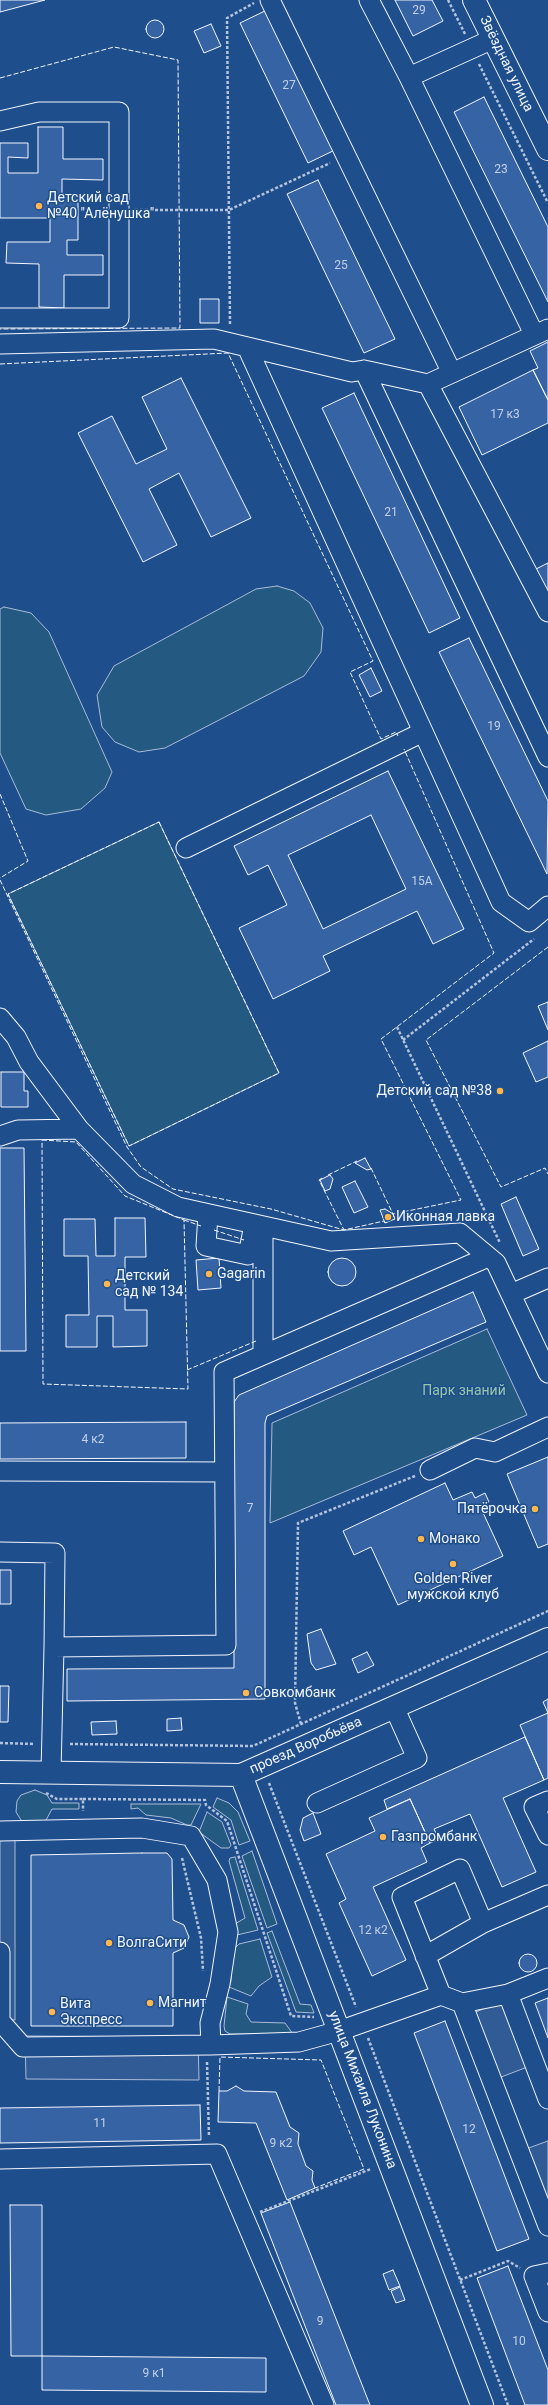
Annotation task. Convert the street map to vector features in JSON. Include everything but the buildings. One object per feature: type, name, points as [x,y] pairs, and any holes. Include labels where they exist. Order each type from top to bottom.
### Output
[{"type":"main road","name":"Звёздная улица","points":[[474,0],[548,149]]},
{"type":"main road","name":"проезд Воробьёва","points":[[0,1772],[241,1775],[548,1639]]},
{"type":"main road","name":"улица Михаила Луконина","points":[[241,1775],[482,2405]]},
{"type":"street","points":[[270,0],[452,373]]},
{"type":"street","points":[[0,344],[214,339],[352,372],[364,370],[428,384],[541,332],[369,0]]},
{"type":"street","points":[[409,77],[493,39]]},
{"type":"street","points":[[0,120],[39,112],[119,112],[119,318],[0,318]]},
{"type":"street","points":[[239,345],[423,732],[501,902],[529,922],[548,906]]},
{"type":"street","points":[[364,370],[548,757]]},
{"type":"street","points":[[428,384],[548,612]]},
{"type":"street","points":[[186,848],[423,732]]},
{"type":"street","points":[[0,1018],[8,1037],[29,1062],[79,1129],[133,1184],[178,1207],[331,1241],[460,1233],[495,1252]]},
{"type":"street","points":[[0,1136],[18,1130],[79,1129]]},
{"type":"street","points":[[208,1214],[206,1246],[248,1255],[259,1225]]},
{"type":"street","points":[[259,1225],[263,1355]]},
{"type":"street","points":[[495,1252],[496,1263],[548,1373]]},
{"type":"street","points":[[54,1648],[226,1645],[224,1372],[495,1252]]},
{"type":"street","points":[[511,1294],[548,1278]]},
{"type":"street","points":[[430,1470],[475,1448],[495,1452],[548,1427]]},
{"type":"street","points":[[0,1471],[224,1472]]},
{"type":"street","points":[[0,1552],[55,1553],[51,1772]]},
{"type":"street","points":[[316,1803],[417,1758],[394,1707]]},
{"type":"street","points":[[548,1801],[534,1807],[548,1835]]},
{"type":"street","points":[[0,1831],[142,1828],[191,1836],[217,1880],[228,1932],[220,1984],[210,2023],[211,2045]]},
{"type":"street","points":[[441,1995],[402,1897],[460,1869],[483,1923]]},
{"type":"street","points":[[425,1956],[483,1923],[548,1895]]},
{"type":"street","points":[[0,1952],[0,2021],[23,2047],[211,2045],[299,2042],[339,2031],[441,1995],[462,2003],[508,1994],[548,1978]]},
{"type":"street","points":[[508,1994],[548,2099]]},
{"type":"street","points":[[462,2003],[548,2226]]},
{"type":"street","points":[[0,2160],[218,2154],[324,2405]]},
{"type":"street","points":[[541,2275],[548,2312]]},
{"type":"path","points":[[239,345],[229,210],[227,18],[260,0]]},
{"type":"path","points":[[448,0],[548,203]]},
{"type":"path","points":[[119,210],[229,210],[346,156]]},
{"type":"path","points":[[403,1040],[535,938]]},
{"type":"path","points":[[397,1027],[495,1252]]},
{"type":"path","points":[[301,1724],[295,1703],[298,1523],[430,1470]]},
{"type":"path","points":[[0,1743],[253,1746],[548,1611]]},
{"type":"path","points":[[262,1766],[508,2405]]},
{"type":"path","points":[[460,2280],[508,2261],[541,2275]]},
{"type":"green space","points":[[277,586],[294,591],[310,603],[323,628],[321,652],[304,676],[165,748],[139,752],[115,742],[102,727],[97,695],[114,666],[256,589]]},
{"type":"green space","points":[[4,607],[31,613],[49,632],[112,772],[105,788],[81,809],[46,815],[26,809],[0,753],[0,609]]},
{"type":"green space","points":[[159,822],[279,1073],[129,1146],[8,894]]},
{"type":"green space","name":"Парк знаний","points":[[487,1329],[527,1415],[270,1523],[272,1423]]},
{"type":"green space","points":[[35,1790],[47,1795],[52,1803],[79,1803],[79,1809],[52,1809],[45,1822],[32,1826],[21,1820],[16,1812],[17,1801],[21,1795]]},
{"type":"green space","points":[[217,1798],[229,1803],[238,1812],[250,1841],[239,1845],[231,1820],[213,1807]]},
{"type":"green space","points":[[131,1804],[201,1804],[191,1825],[187,1825],[171,1818],[146,1815],[138,1808],[131,1809]]},
{"type":"green space","points":[[207,1812],[222,1822],[231,1845],[229,1848],[221,1848],[199,1832]]},
{"type":"green space","points":[[252,1851],[277,1924],[267,1928],[242,1856]]},
{"type":"green space","points":[[235,1857],[258,1930],[237,1935],[235,1933],[235,1924],[245,1918],[229,1861],[230,1858]]},
{"type":"green space","points":[[272,1931],[300,2004],[311,2005],[314,2013],[296,2012],[267,1933]]},
{"type":"green space","points":[[260,1939],[272,1977],[259,1986],[251,1996],[229,1987],[231,1981],[233,1950],[239,1944]]},
{"type":"green space","points":[[227,1997],[248,2004],[246,2014],[251,2022],[285,2023],[293,2034],[230,2034],[225,2031],[224,2026]]},
{"type":"shaded area","points":[[0,1837],[15,1837],[15,2020],[0,2020]]},
{"type":"shaded area","points":[[505,2000],[530,2066],[496,2079],[471,2014]]},
{"type":"shaded area","points":[[25,2036],[198,2037],[199,2080],[26,2079]]},
{"type":"shaded area","points":[[548,2141],[548,2217],[523,2150]]},
{"type":"fence","points":[[0,78],[114,47],[178,60],[180,328],[0,329]]},
{"type":"fence","points":[[0,364],[228,353],[373,661],[350,672],[381,739],[396,732],[398,736]]},
{"type":"fence","points":[[394,1217],[393,1214],[461,1200],[381,1039],[494,953],[404,749]]},
{"type":"fence","points":[[0,794],[28,861],[0,878]]},
{"type":"fence","points":[[159,822],[279,1073],[129,1146],[8,894],[159,822]]},
{"type":"fence","points":[[0,880],[127,1147],[141,1167],[173,1189],[271,1209],[344,1230],[384,1221],[385,1223]]},
{"type":"fence","points":[[548,947],[426,1040],[501,1187],[545,1168],[548,1174]]},
{"type":"fence","points":[[42,1140],[76,1142],[125,1196],[184,1220],[188,1389],[43,1384],[42,1140]]},
{"type":"fence","points":[[328,1175],[357,1161]]},
{"type":"fence","points":[[371,1168],[393,1214]]},
{"type":"fence","points":[[322,1178],[319,1180],[344,1230]]},
{"type":"fence","points":[[184,1220],[201,1226]]},
{"type":"fence","points":[[214,1230],[244,1240]]},
{"type":"fence","points":[[187,1370],[256,1341]]},
{"type":"fence","points":[[219,2091],[220,2057],[321,2060],[364,2169],[315,2188]]},
{"type":"place","name":"Детский сад №40 \"Алёнушка\"","points":[[39,206]]},
{"type":"place","name":"Детский сад №38","points":[[500,1091]]},
{"type":"place","name":"Иконная лавка","points":[[388,1217]]},
{"type":"place","name":"Gagarin","points":[[209,1274]]},
{"type":"place","name":"Детский сад № 134","points":[[107,1284]]},
{"type":"place","name":"Пятёрочка","points":[[535,1509]]},
{"type":"place","name":"Монако","points":[[421,1539]]},
{"type":"place","name":"Golden River мужской клуб","points":[[453,1564]]},
{"type":"place","name":"Совкомбанк","points":[[246,1693]]},
{"type":"place","name":"Газпромбанк","points":[[383,1837]]},
{"type":"place","name":"ВолгаСити","points":[[109,1943]]},
{"type":"place","name":"Магнит","points":[[150,2003]]},
{"type":"place","name":"Вита Экспресс","points":[[52,2012]]}]
